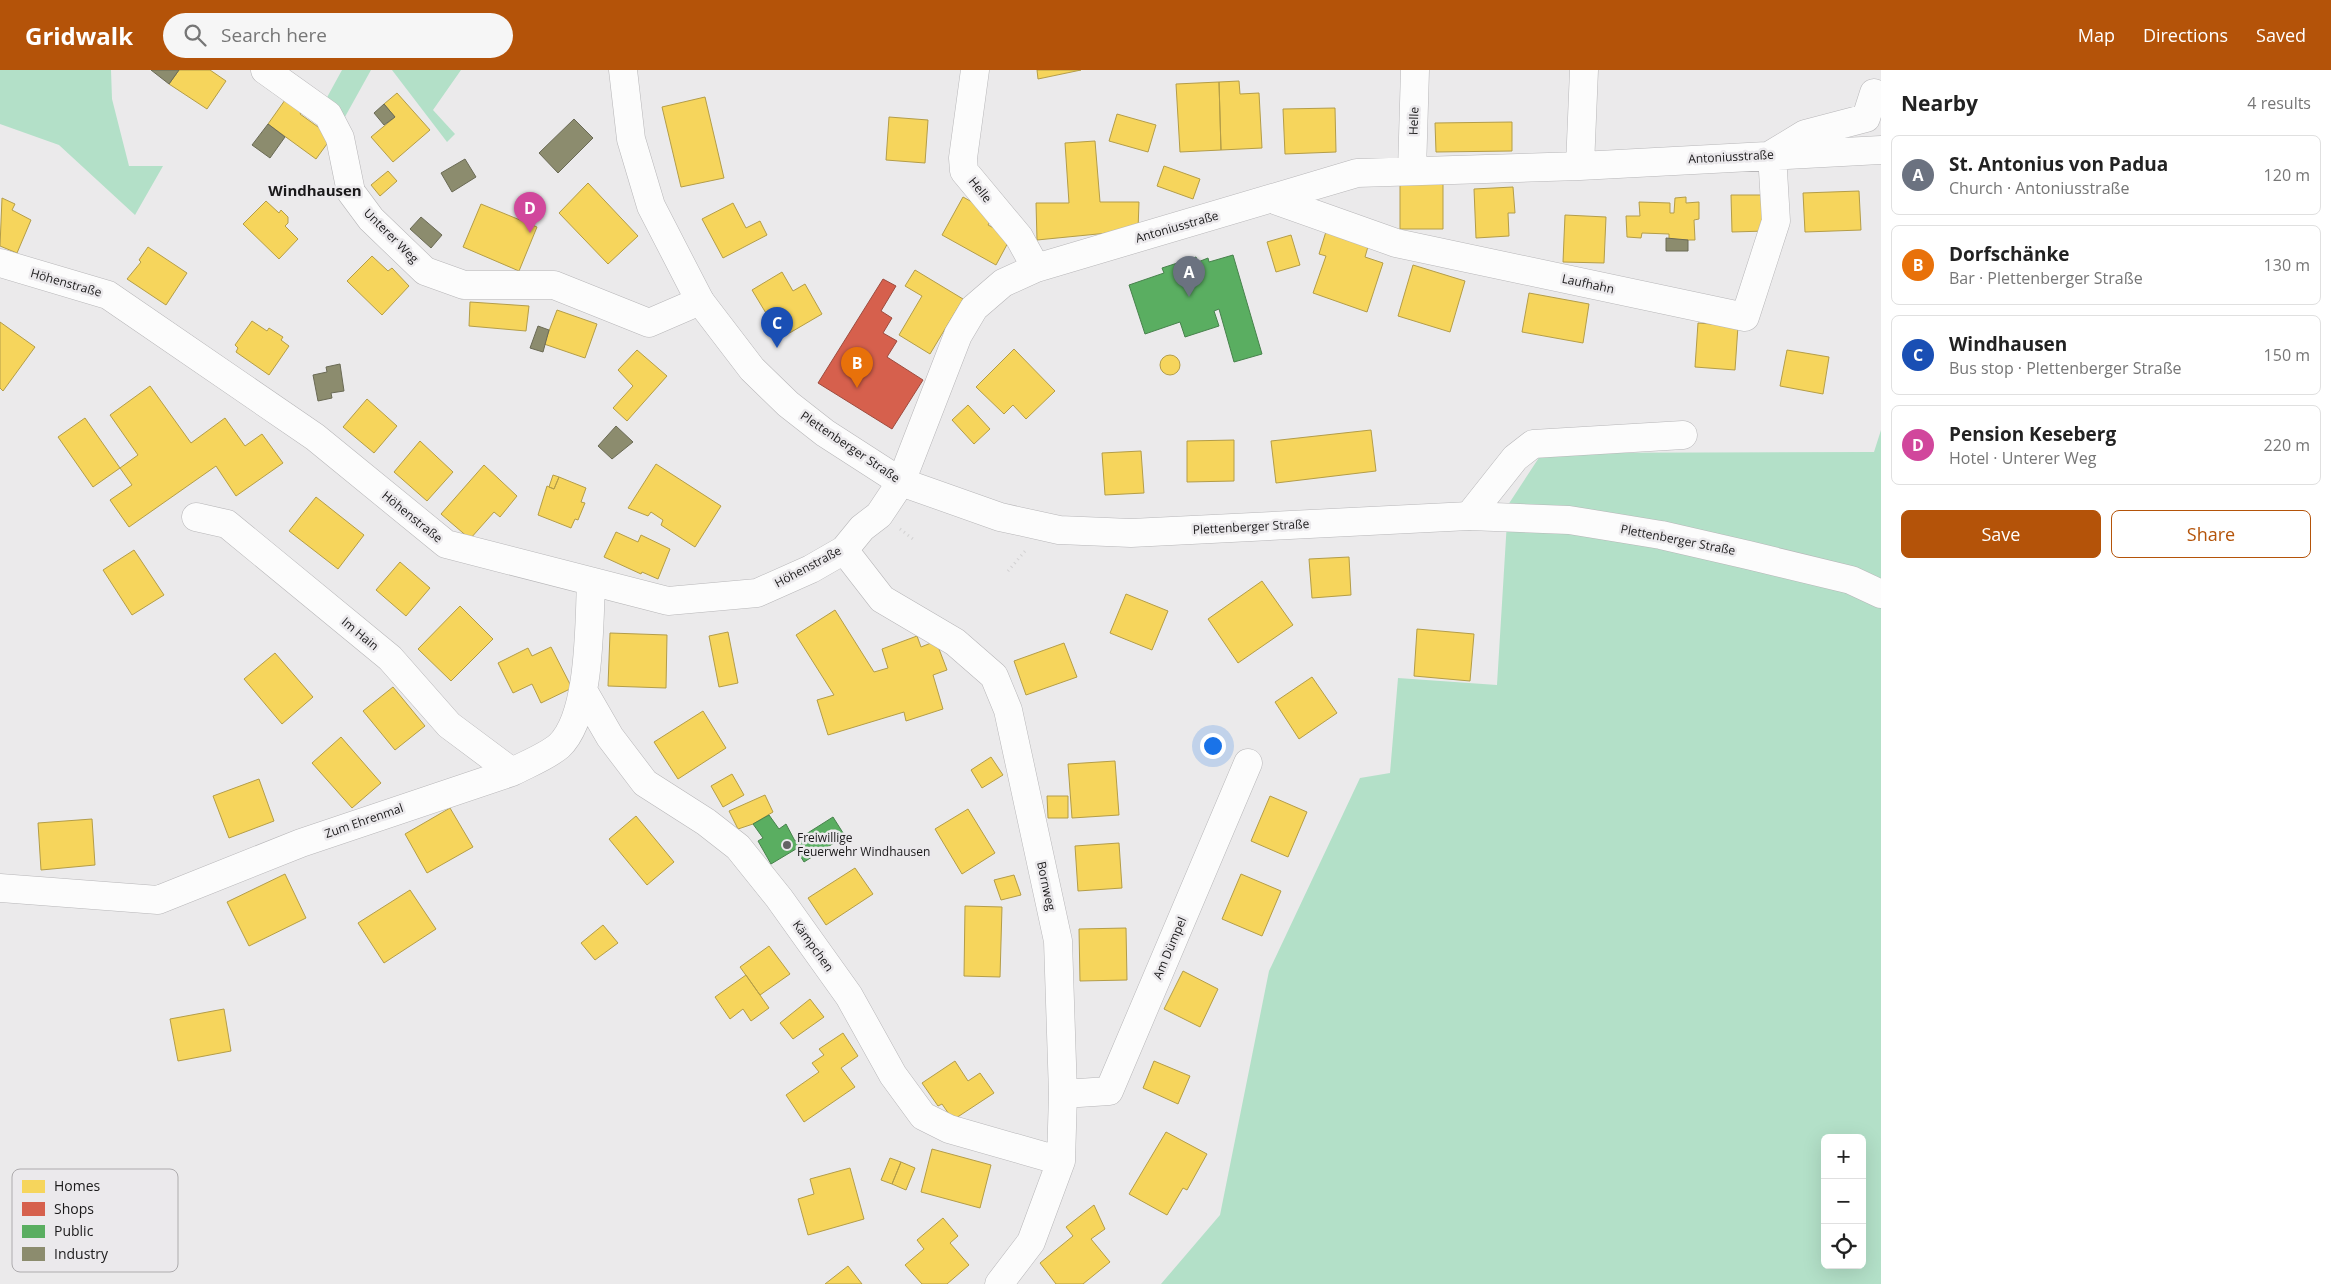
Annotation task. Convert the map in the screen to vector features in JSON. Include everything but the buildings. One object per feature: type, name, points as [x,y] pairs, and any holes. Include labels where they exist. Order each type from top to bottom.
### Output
[{"type":"street","name":"Unterer Weg","points":[[265,70],[328,115],[340,138],[351,192],[371,219],[425,271],[464,285],[554,285],[649,324],[700,301]]},
{"type":"street","name":"Plettenberger Straße","points":[[623,70],[631,139],[650,206],[700,301],[752,369],[788,404],[825,433],[901,482],[1000,517],[1058,530],[1131,533],[1468,516],[1569,520],[1661,535],[1851,580],[1881,594]]},
{"type":"street","name":"Helle","points":[[975,70],[963,158],[964,171],[1019,237],[1036,268]]},
{"type":"street","name":"Helle","points":[[1412,171],[1415,70]]},
{"type":"street","points":[[1580,166],[1584,70]]},
{"type":"street","points":[[1772,154],[1805,134],[1866,118],[1874,93]]},
{"type":"street","name":"Antoniusstraße","points":[[901,482],[958,335],[974,308],[1003,283],[1036,268],[1357,173],[1580,166],[1772,154],[1881,150]]},
{"type":"street","name":"Laufhahn","points":[[1272,199],[1396,243],[1745,317],[1776,221],[1772,154]]},
{"type":"street","name":"Höhenstraße","points":[[0,264],[108,295],[315,437],[446,544],[668,601],[757,594],[811,569],[844,550],[862,528],[879,515],[901,482]]},
{"type":"street","points":[[1468,516],[1515,458],[1532,444],[1683,435]]},
{"type":"street","name":"Im Hain","points":[[196,517],[227,524],[390,658],[449,725],[512,772]]},
{"type":"street","name":"Bornweg","points":[[844,550],[882,599],[955,642],[994,676],[1008,710],[1058,941],[1063,1094],[1060,1162],[1031,1242],[998,1284]]},
{"type":"street","name":"Zum Ehrenmal","points":[[0,888],[158,900],[301,843],[512,772],[543,756],[560,745],[572,724],[584,692],[591,582]]},
{"type":"street","name":"Kämpchen","points":[[584,692],[610,737],[645,783],[706,822],[738,847],[779,898],[849,996],[893,1074],[923,1116],[949,1129],[1060,1162]]},
{"type":"street","name":"Am Dümpel","points":[[1063,1094],[1109,1091],[1248,763]]},
{"type":"green space","points":[[0,70],[111,70],[112,99],[129,166],[163,166],[135,215],[59,145],[0,124]]},
{"type":"green space","points":[[342,70],[371,70],[341,124],[325,101]]},
{"type":"green space","points":[[392,70],[461,70],[433,110],[455,134],[447,142]]},
{"type":"green space","points":[[1881,430],[1881,1284],[1161,1284],[1220,1215],[1269,971],[1360,778],[1390,773],[1398,678],[1497,685],[1508,505],[1542,453],[1874,452]]},
{"type":"place","name":"Pension Keseberg","points":[[530,233]]},
{"type":"place","name":"St. Antonius von Padua","points":[[1189,297]]},
{"type":"place","name":"Windhausen","points":[[777,348]]},
{"type":"place","name":"Dorfschänke","points":[[857,388]]},
{"type":"place","name":"Freiwillige Feuerwehr Windhausen","points":[[787,845]]},
{"type":"district","name":"Windhausen","points":[[315,191]]}]
